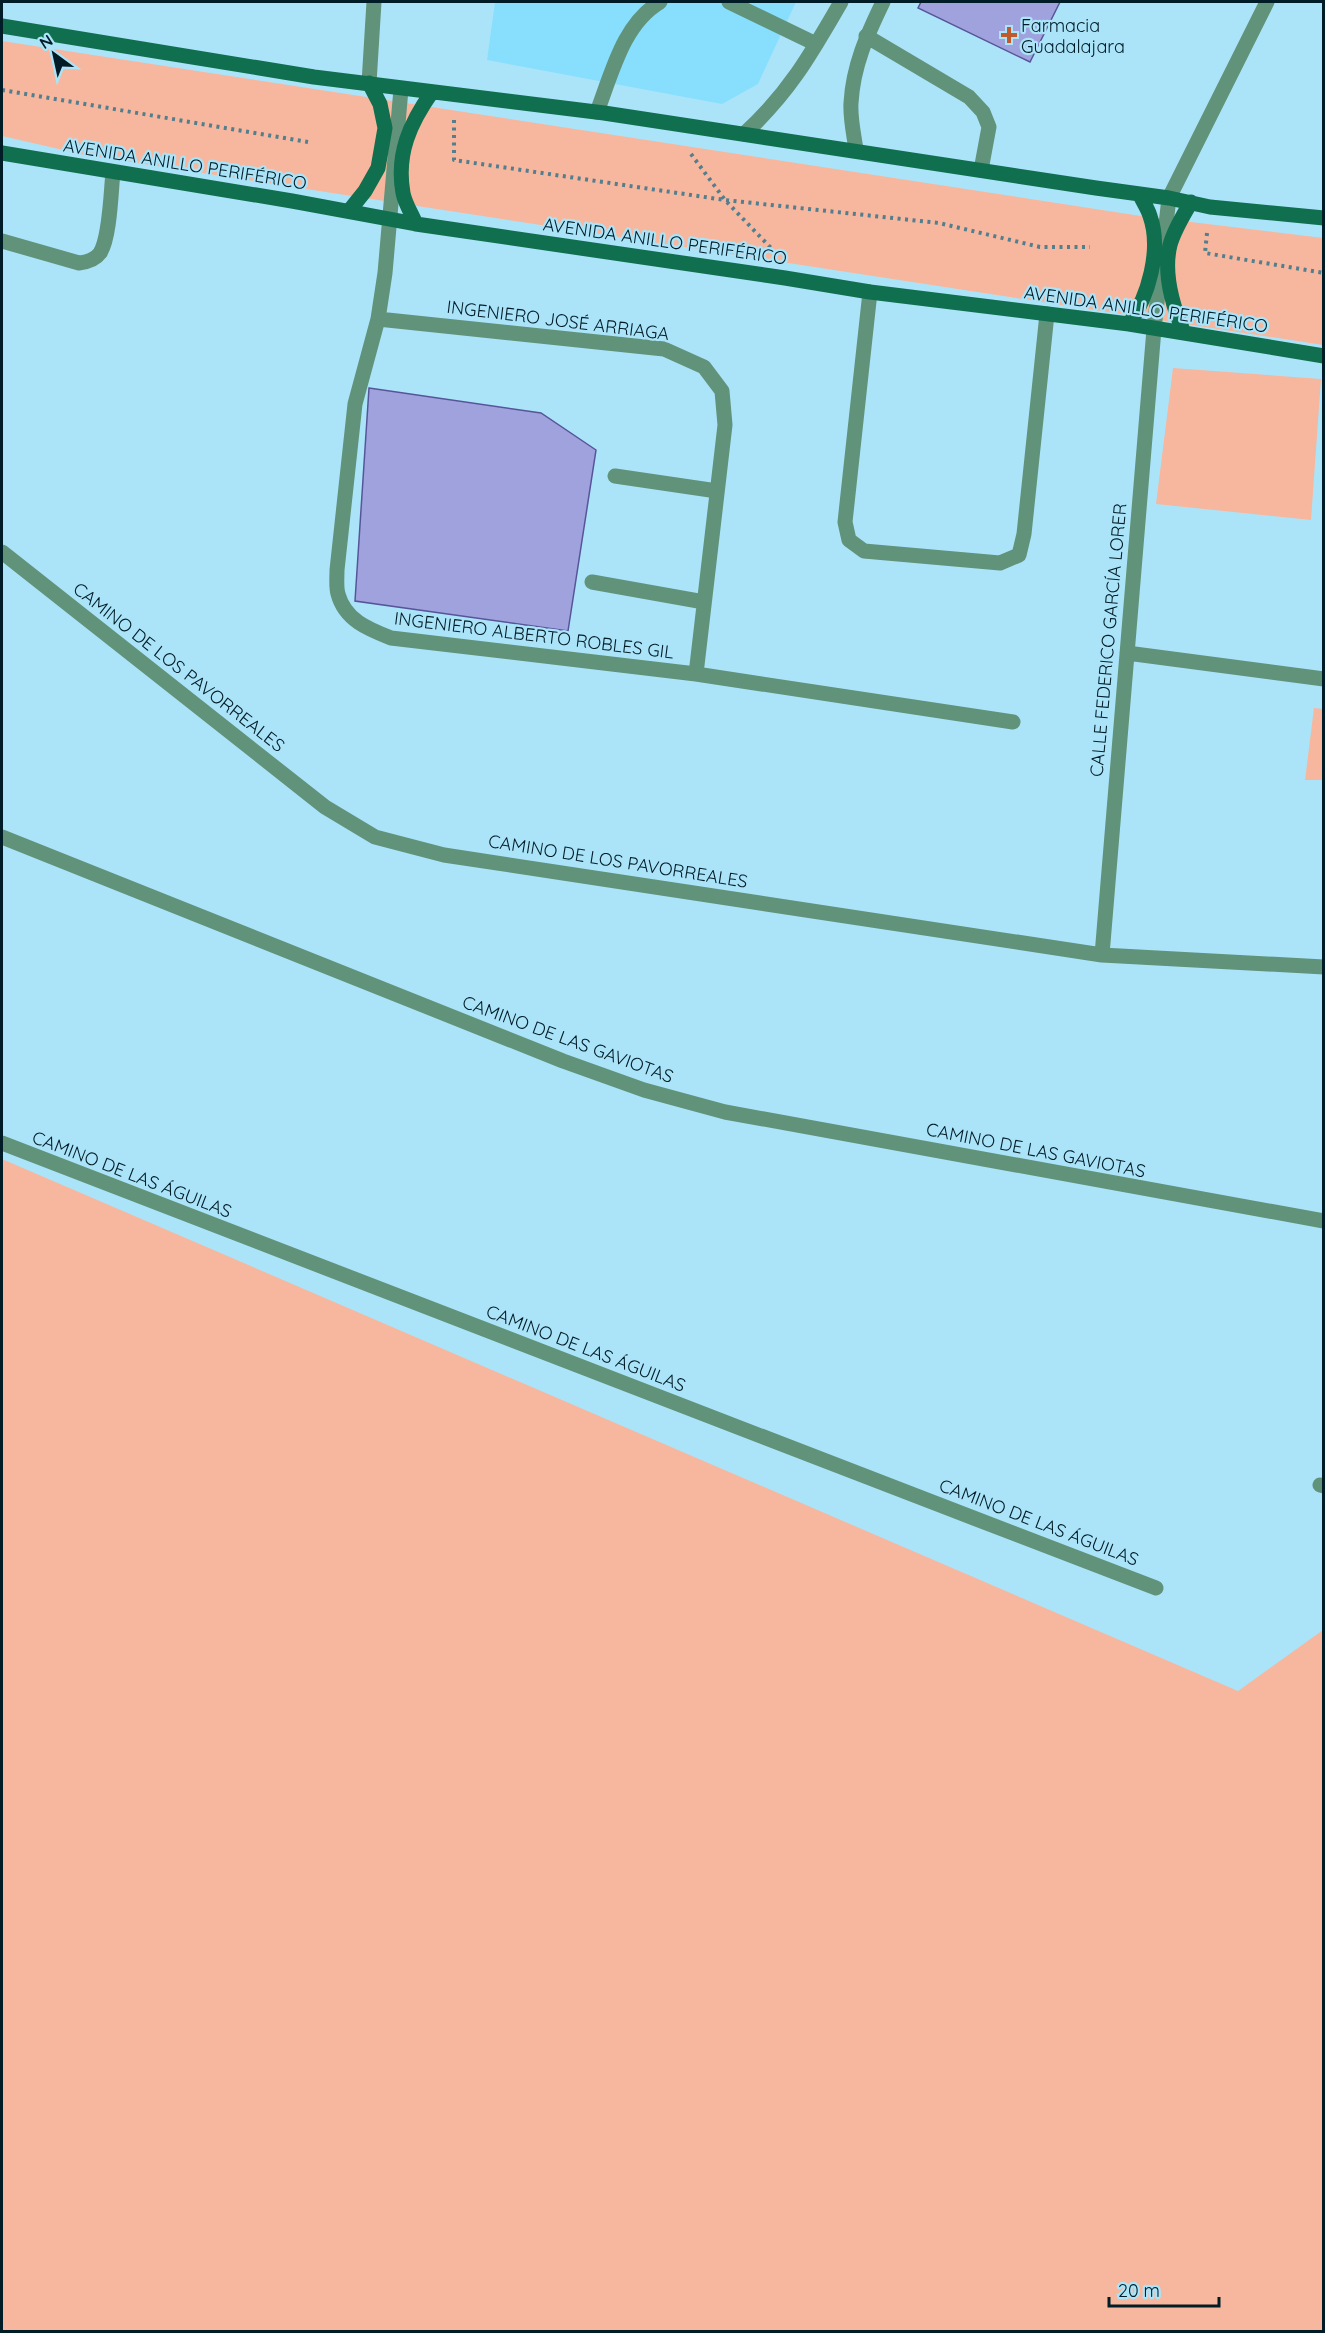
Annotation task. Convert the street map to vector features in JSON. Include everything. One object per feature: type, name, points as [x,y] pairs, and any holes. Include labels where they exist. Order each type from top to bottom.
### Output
[{"type":"street","points":[[349,212],[365,191],[378,168],[385,128],[381,104],[369,83],[374,2]]},
{"type":"street","points":[[597,112],[627,35],[646,10],[660,2]]},
{"type":"street","points":[[729,2],[816,44]]},
{"type":"street","points":[[744,134],[769,112],[798,75],[841,2]]},
{"type":"street","points":[[856,150],[851,105],[856,66],[866,36],[883,2]]},
{"type":"street","points":[[1169,198],[1267,2]]},
{"type":"street","points":[[2,26],[314,77],[667,122],[1169,198],[1210,207],[1323,218]]},
{"type":"street","points":[[866,36],[969,97],[983,112],[989,128],[981,170]]},
{"type":"street","name":"INGENIERO ALBERTO ROBLES GIL","points":[[401,89],[385,273],[378,319],[355,404],[337,570],[338,594],[348,613],[365,628],[391,638],[696,674],[1012,722]]},
{"type":"street","points":[[416,224],[404,196],[401,173],[408,132],[432,92]]},
{"type":"street","name":"AVENIDA ANILLO PERIFÉRICO","points":[[2,153],[416,224],[870,292],[1129,324],[1323,356]]},
{"type":"street","points":[[2,241],[79,263],[91,261],[99,254],[105,241],[113,172]]},
{"type":"street","points":[[1129,324],[1141,308],[1149,286],[1154,243],[1151,218],[1140,195]]},
{"type":"street","name":"CALLE FEDERICO GARCÍA LORER","points":[[1102,955],[1154,329],[1169,198]]},
{"type":"street","points":[[1184,333],[1173,309],[1169,285],[1170,246],[1191,202]]},
{"type":"street","points":[[870,292],[845,522],[849,540],[864,551],[999,563],[1018,555],[1024,534],[1047,314]]},
{"type":"street","name":"INGENIERO JOSÉ ARRIAGA","points":[[378,319],[664,349],[704,367],[722,391],[725,425],[696,674]]},
{"type":"street","points":[[615,476],[717,491]]},
{"type":"street","name":"CAMINO DE LOS PAVORREALES","points":[[2,552],[325,807],[375,837],[444,855],[1102,955],[1323,967]]},
{"type":"street","points":[[592,582],[704,602]]},
{"type":"street","points":[[1127,653],[1323,679]]},
{"type":"street","name":"CAMINO DE LAS GAVIOTAS","points":[[2,837],[562,1061],[644,1090],[725,1112],[1323,1221]]},
{"type":"street","name":"CAMINO DE LAS ÁGUILAS","points":[[2,1143],[324,1270],[1156,1588]]},
{"type":"path","points":[[2,90],[308,142]]},
{"type":"path","points":[[453,95],[454,160],[725,200],[939,223],[1040,247],[1090,247]]},
{"type":"path","points":[[667,122],[725,200],[773,251],[785,278]]},
{"type":"path","points":[[1210,207],[1205,252],[1323,273]]},
{"type":"shaded area","points":[[495,2],[796,2],[758,84],[722,104],[487,60]]},
{"type":"shaded area","points":[[2,41],[1141,216],[1323,238],[1323,345],[85,155],[2,136]]},
{"type":"shaded area","points":[[1173,368],[1321,379],[1311,520],[1156,504]]},
{"type":"shaded area","points":[[1314,708],[1323,709],[1323,780],[1305,780]]},
{"type":"shaded area","points":[[2,1159],[1238,1691],[1323,1630],[1323,2331],[2,2331]]},
{"type":"building","name":"Farmacia Guadalajara","points":[[921,2],[1060,2],[1030,62],[918,8]]},
{"type":"building","points":[[369,388],[541,413],[596,450],[568,631],[355,601]]},
{"type":"place","name":"Farmacia Guadalajara","points":[[1009,35]]}]
